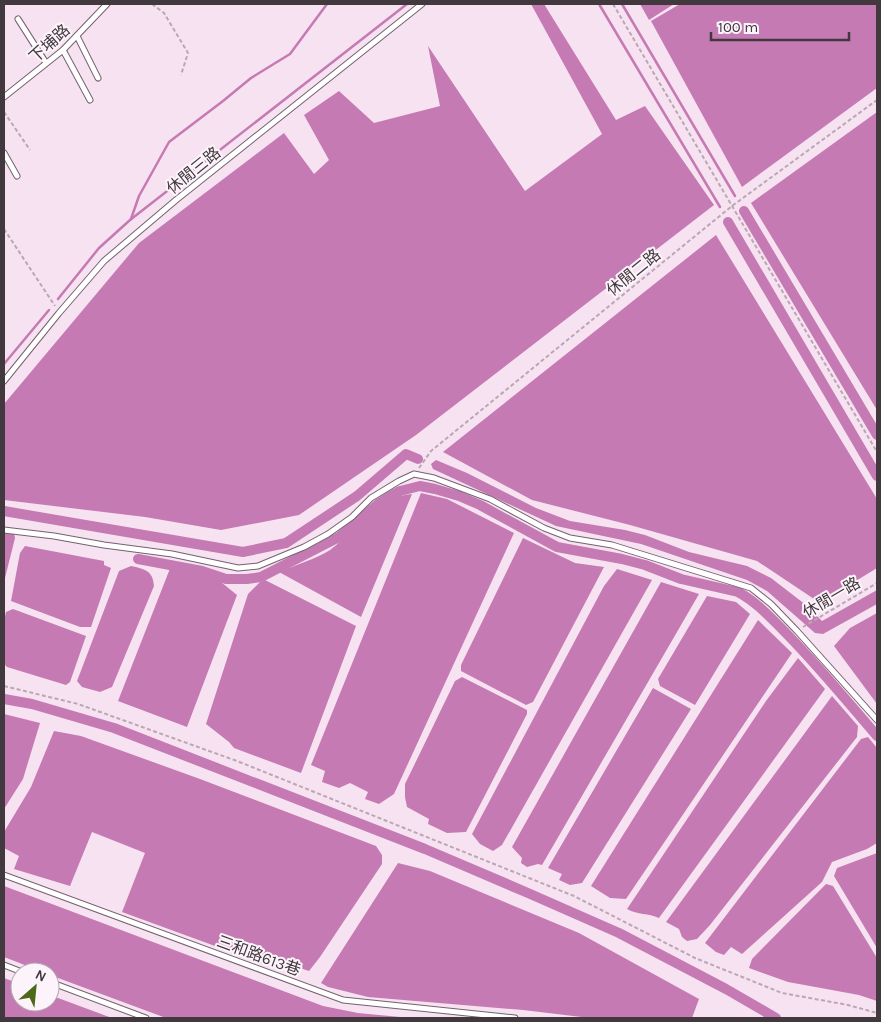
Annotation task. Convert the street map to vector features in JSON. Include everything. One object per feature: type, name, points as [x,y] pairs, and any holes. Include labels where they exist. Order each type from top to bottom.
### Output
[{"type":"lane","name":"下埔路","points":[[4,97],[63,50],[107,4]]},
{"type":"lane","name":"休閒三路","points":[[4,381],[104,261],[134,234],[422,4]]},
{"type":"lane","points":[[18,18],[46,63]]},
{"type":"lane","points":[[77,36],[98,78]]},
{"type":"lane","points":[[63,50],[90,100]]},
{"type":"lane","points":[[4,153],[17,176]]},
{"type":"lane","points":[[4,530],[172,554],[238,568],[258,566],[304,547],[328,534],[352,517],[372,498],[399,481],[414,474],[434,478],[490,499],[544,528],[570,538],[612,545],[750,588],[771,604],[797,631],[877,720]]},
{"type":"lane","name":"三和路613巷","points":[[4,875],[343,1000],[515,1018]]},
{"type":"lane","points":[[60,986],[146,1018]]},
{"type":"path","points":[[152,4],[164,13],[188,53],[181,75]]},
{"type":"path","points":[[613,4],[877,452]]},
{"type":"path","name":"休閒二路","points":[[414,474],[431,450],[732,206],[877,100]]},
{"type":"path","points":[[4,112],[30,150]]},
{"type":"path","points":[[4,229],[59,313]]},
{"type":"path","name":"休閒一路","points":[[797,631],[877,583]]},
{"type":"path","points":[[4,686],[78,704],[246,764],[574,896],[695,958],[782,993],[848,1005],[877,1013]]},
{"type":"shaded area","points":[[531,4],[544,4],[616,120],[645,106],[714,205],[416,435],[299,515],[221,530],[145,517],[4,500],[4,404],[139,243],[284,133],[314,174],[329,160],[304,115],[339,91],[374,123],[440,106],[428,46],[525,191],[602,134]]},
{"type":"shaded area","points":[[640,4],[674,4],[649,20]]},
{"type":"shaded area","points":[[680,4],[877,4],[877,88],[742,187],[651,21]]},
{"type":"shaded area","points":[[877,112],[877,410],[751,203]]},
{"type":"shaded area","points":[[716,235],[877,499],[877,568],[820,603],[757,561],[630,525],[532,500],[443,452]]},
{"type":"shaded area","points":[[436,460],[467,473],[536,508],[570,521],[645,535],[689,552],[747,566],[771,578],[806,605],[822,621],[877,590],[877,604],[823,634],[815,633],[767,591],[747,580],[641,544],[556,526],[433,469],[431,464]]},
{"type":"shaded area","points":[[421,493],[447,499],[514,533],[394,794],[379,804],[365,799],[368,792],[350,783],[339,788],[322,782],[325,771],[311,765]]},
{"type":"shaded area","points":[[412,494],[361,617],[279,572],[325,553],[340,542],[376,508],[387,501]]},
{"type":"shaded area","points":[[4,532],[14,533],[15,538],[4,582]]},
{"type":"shaded area","points":[[523,538],[575,563],[604,567],[533,702],[526,705],[461,671],[461,665]]},
{"type":"shaded area","points":[[25,546],[104,561],[104,565],[111,568],[91,627],[80,627],[11,601],[20,553]]},
{"type":"shaded area","points":[[131,566],[144,569],[150,573],[154,586],[112,687],[100,692],[82,687],[77,681],[119,571]]},
{"type":"shaded area","points":[[171,566],[211,574],[237,595],[187,727],[118,701]]},
{"type":"shaded area","points":[[617,569],[652,580],[502,845],[493,851],[480,844],[472,834],[604,586]]},
{"type":"shaded area","points":[[263,579],[356,626],[301,773],[234,748],[206,724],[248,594]]},
{"type":"shaded area","points":[[661,582],[699,594],[542,865],[538,864],[527,867],[521,863],[522,858],[512,847]]},
{"type":"shaded area","points":[[707,596],[736,602],[750,614],[695,705],[660,686],[658,679]]},
{"type":"shaded area","points":[[13,609],[86,636],[70,682],[66,685],[7,667],[4,664],[4,621],[6,612]]},
{"type":"shaded area","points":[[877,613],[877,704],[834,646],[850,628]]},
{"type":"shaded area","points":[[758,620],[792,653],[626,899],[610,898],[591,886]]},
{"type":"shaded area","points":[[798,658],[825,689],[659,918],[627,909],[766,701]]},
{"type":"shaded area","points":[[462,677],[527,710],[527,714],[466,832],[447,833],[428,824],[429,819],[407,807],[405,784],[455,681]]},
{"type":"shaded area","points":[[653,688],[691,709],[582,883],[570,885],[559,880],[562,874],[548,868]]},
{"type":"shaded area","points":[[832,696],[858,726],[857,737],[710,925],[697,939],[687,941],[682,937],[679,929],[666,922]]},
{"type":"shaded area","points":[[4,714],[40,723],[23,779],[4,809]]},
{"type":"shaded area","points":[[54,731],[81,736],[376,846],[382,855],[382,864],[309,971],[276,960],[267,965],[122,912],[145,853],[92,832],[70,886],[14,869],[19,856],[4,848],[4,832],[31,787]]},
{"type":"shaded area","points":[[868,737],[877,748],[877,843],[867,849],[832,862],[822,882],[742,954],[731,947],[724,955],[716,952],[705,943],[861,739]]},
{"type":"shaded area","points":[[877,853],[877,948],[834,876],[837,868]]},
{"type":"shaded area","points":[[398,863],[430,871],[579,933],[699,999],[692,1018],[590,1018],[523,1010],[368,997],[328,987],[321,983]]},
{"type":"shaded area","points":[[826,884],[833,886],[877,958],[877,1001],[859,995],[788,982],[749,968],[752,959]]},
{"type":"shaded area","points":[[4,886],[323,1006],[358,1013],[411,1018],[166,1018],[60,979],[60,962],[17,962],[4,957]]},
{"type":"shaded area","points":[[4,978],[10,980],[10,1012],[60,1012],[60,999],[112,1018],[4,1018]]},
{"type":"waterway","points":[[131,219],[139,196],[169,142],[251,78],[290,54],[327,4]]},
{"type":"waterway","points":[[58,299],[99,248],[130,220],[407,4]]},
{"type":"waterway","points":[[599,4],[720,207]]},
{"type":"waterway","points":[[622,4],[735,196]]},
{"type":"waterway","points":[[744,211],[877,435]]},
{"type":"waterway","points":[[728,222],[877,476]]},
{"type":"waterway","points":[[4,364],[49,310]]},
{"type":"waterway","points":[[4,511],[243,552],[286,543],[357,496],[406,454],[418,459]]},
{"type":"waterway","points":[[138,559],[202,571],[226,579],[261,577],[339,537],[378,504],[400,491],[420,486],[435,489],[480,505],[557,547],[622,559],[645,565],[681,579],[738,592],[762,609],[795,642],[877,736]]},
{"type":"waterway","points":[[4,699],[32,704],[114,728],[425,849],[619,933],[726,989],[776,1018]]}]
